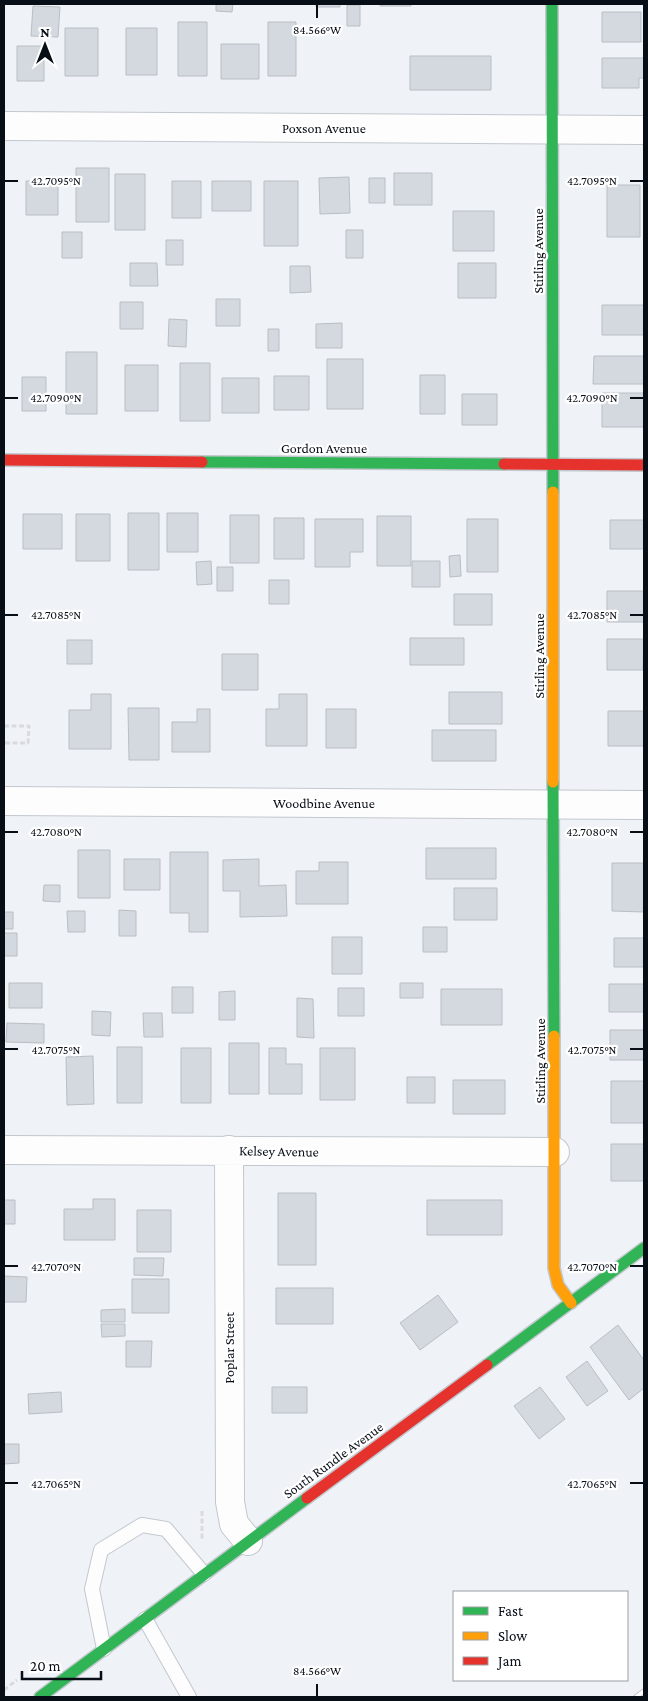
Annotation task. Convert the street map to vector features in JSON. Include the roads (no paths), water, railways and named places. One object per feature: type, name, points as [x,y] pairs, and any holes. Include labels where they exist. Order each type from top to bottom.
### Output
[{"type":"street","name":"Stirling Avenue","points":[[552,4],[554,1268],[558,1285],[571,1303]]},
{"type":"street","name":"Poxson Avenue","points":[[4,126],[644,130]]},
{"type":"street","name":"Gordon Avenue","points":[[4,460],[644,465]]},
{"type":"street","name":"Woodbine Avenue","points":[[4,801],[644,805]]},
{"type":"street","name":"Kelsey Avenue","points":[[4,1150],[555,1152]]},
{"type":"street","name":"Poplar Street","points":[[229,1150],[230,1502],[234,1524],[248,1541]]},
{"type":"street","name":"South Rundle Avenue","points":[[40,1697],[644,1248]]},
{"type":"lane","points":[[104,1649],[92,1589],[101,1550],[142,1525],[166,1529],[204,1574]]},
{"type":"lane","points":[[145,1619],[189,1697]]},
{"type":"railway","points":[[636,1697],[644,1691]]}]
